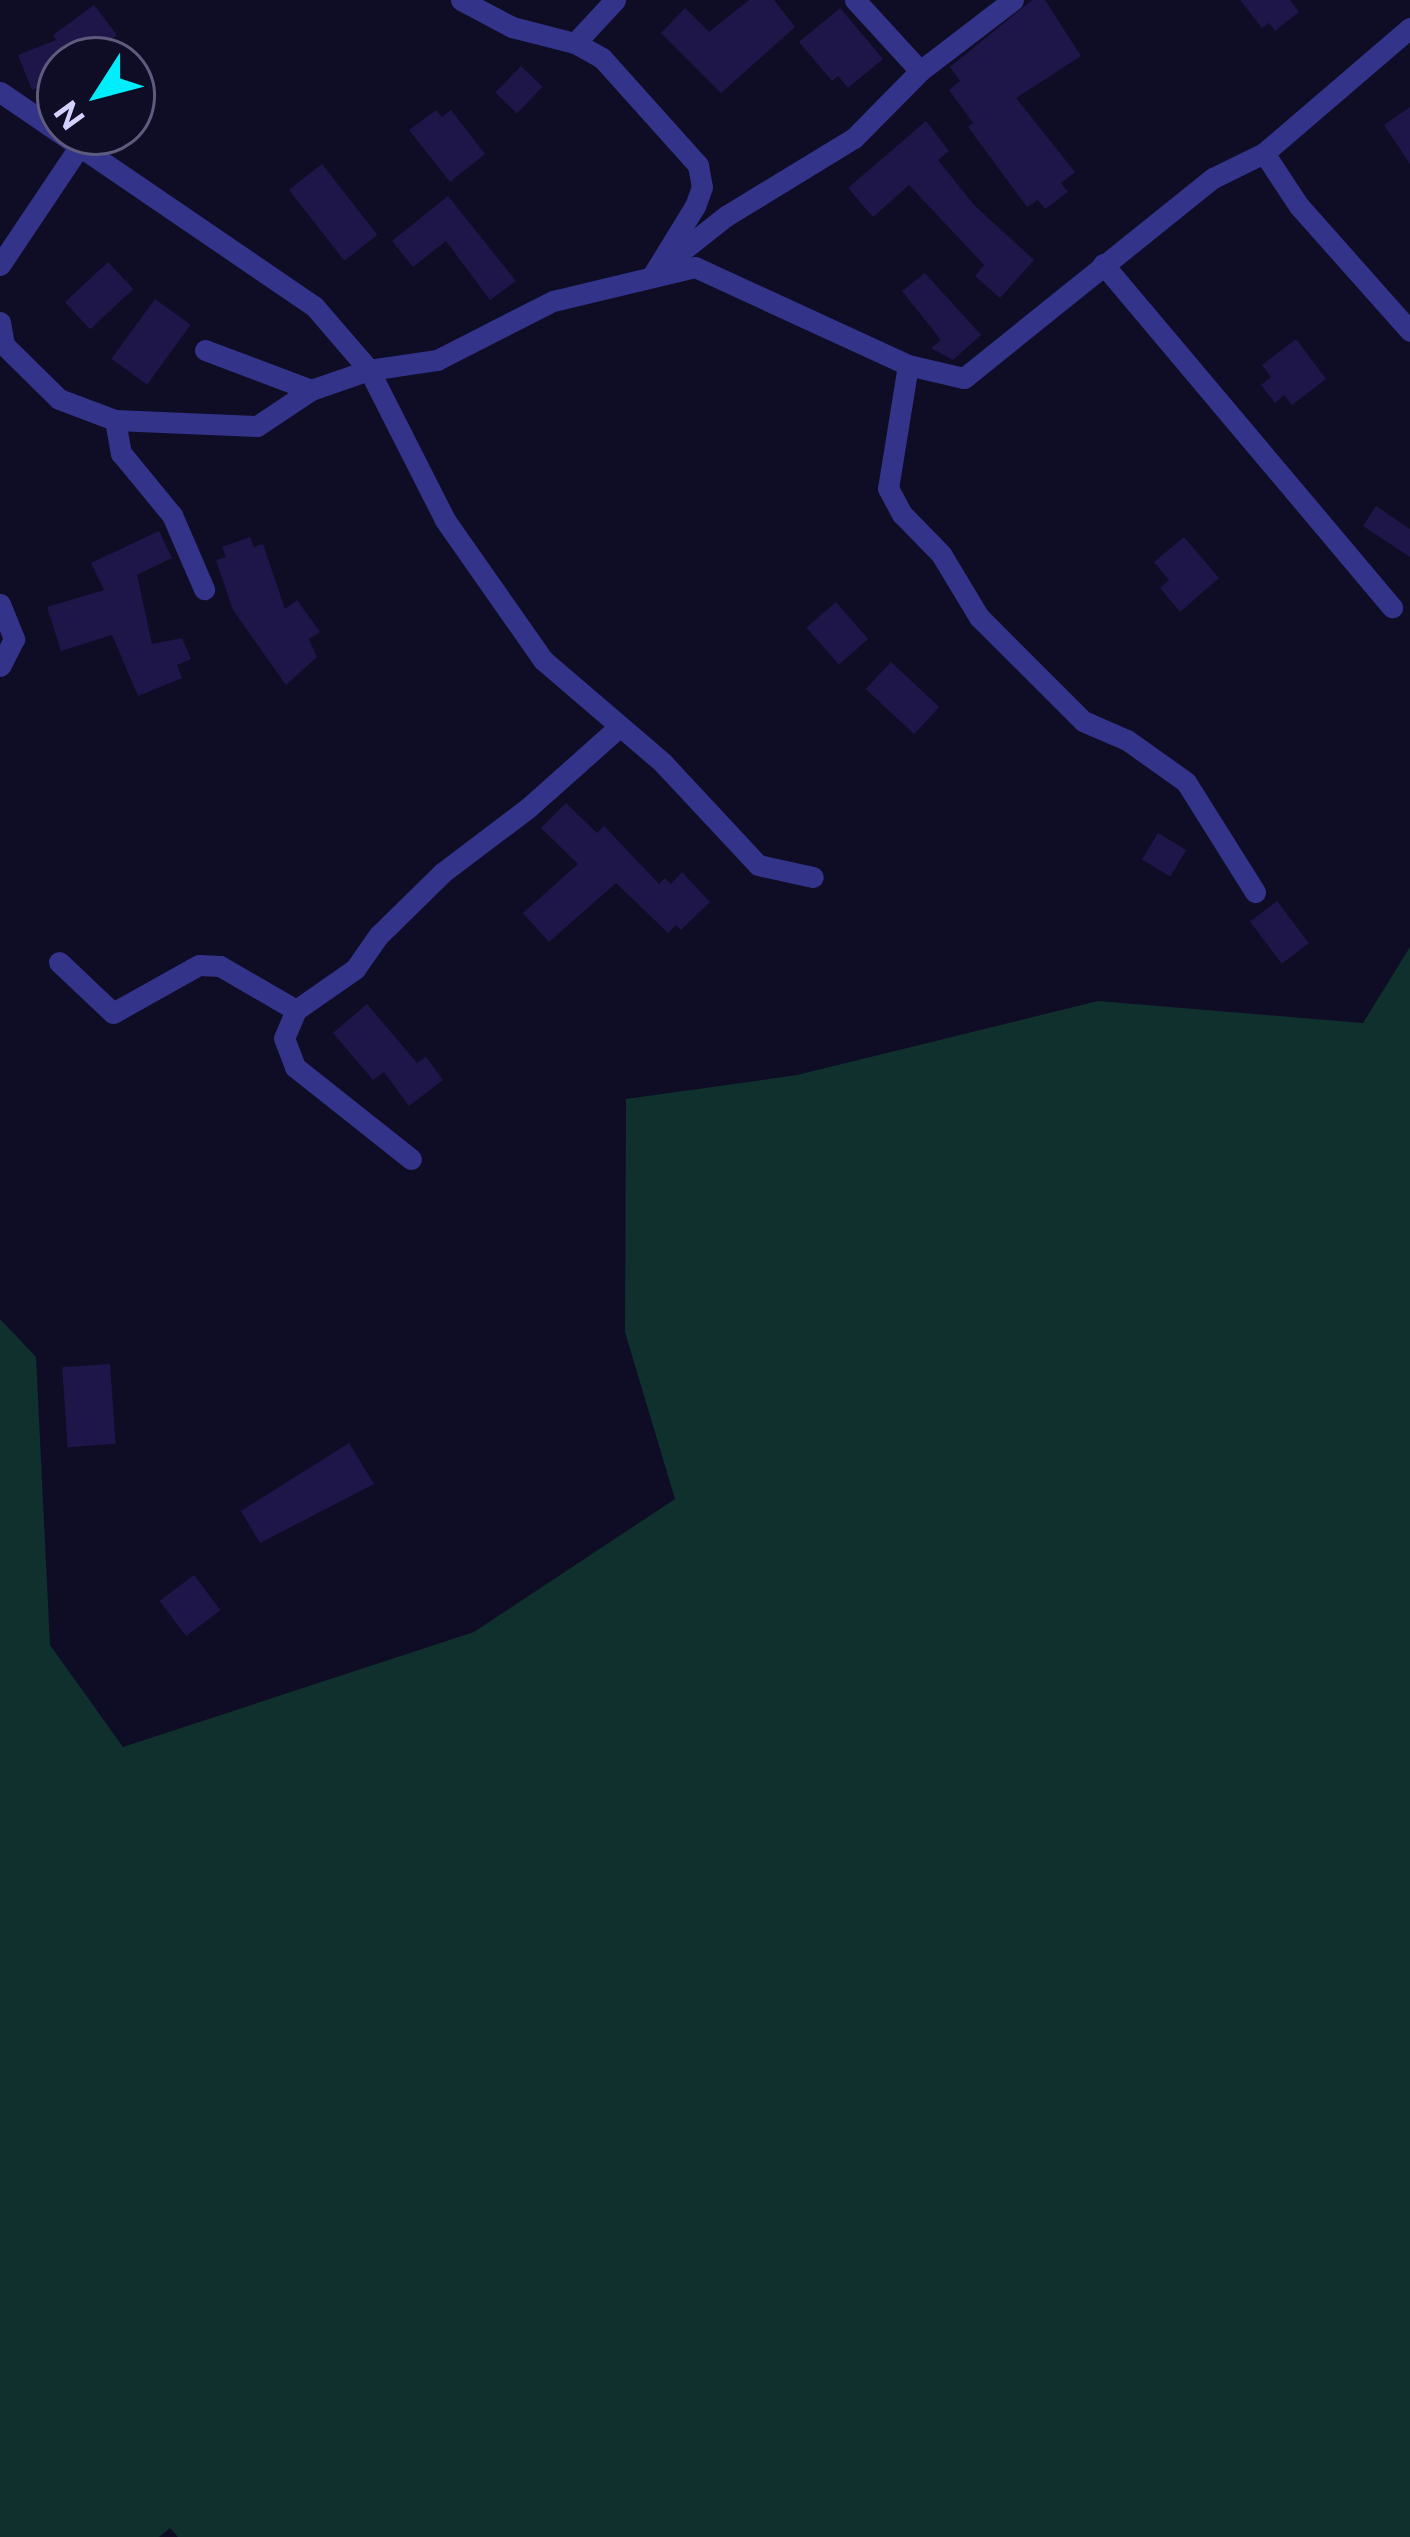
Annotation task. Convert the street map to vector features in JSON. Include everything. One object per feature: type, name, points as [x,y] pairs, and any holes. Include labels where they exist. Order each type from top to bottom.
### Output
[{"type":"street","points":[[461,0],[512,27],[575,44],[602,58],[698,165],[702,187],[695,206],[654,273]]},
{"type":"street","points":[[575,44],[615,0]]},
{"type":"street","points":[[855,0],[920,71]]},
{"type":"street","points":[[654,273],[726,216],[854,139],[920,71],[1013,0]]},
{"type":"street","points":[[0,322],[2,348],[59,399],[116,420],[257,426],[311,390],[369,370],[437,360],[553,301],[654,273],[695,267],[908,365],[964,378],[1213,178],[1264,153],[1410,28]]},
{"type":"street","points":[[0,92],[36,117]]},
{"type":"street","points":[[1264,153],[1299,206],[1410,331]]},
{"type":"street","points":[[0,266],[73,156]]},
{"type":"street","points":[[92,156],[314,306],[369,370],[445,520],[543,660],[704,803],[758,865],[812,877]]},
{"type":"street","points":[[1102,264],[1392,607]]},
{"type":"street","points":[[205,350],[311,390]]},
{"type":"street","points":[[908,365],[888,488],[902,514],[940,554],[979,617],[1083,721],[1127,740],[1186,782],[1256,892]]},
{"type":"street","points":[[116,420],[122,453],[172,515],[204,589]]},
{"type":"street","points":[[0,604],[14,638],[0,666]]},
{"type":"street","points":[[411,1159],[296,1067],[284,1038],[296,1010],[355,968],[378,936],[442,873],[528,808],[619,727]]},
{"type":"street","points":[[58,962],[113,1012],[199,965],[220,966],[296,1010]]},
{"type":"green space","points":[[1410,947],[1410,2537],[178,2537],[170,2528],[159,2537],[0,2537],[0,1319],[36,1357],[50,1645],[123,1747],[474,1632],[675,1499],[625,1332],[626,1099],[797,1075],[1098,1001],[1363,1023]]},
{"type":"building","points":[[749,0],[774,0],[795,27],[721,93],[661,33],[685,8],[709,32]]},
{"type":"building","points":[[1032,0],[1045,0],[1081,56],[1016,98],[1075,172],[1061,183],[1068,192],[1045,209],[1038,200],[1027,207],[968,127],[973,123],[949,90],[960,81],[950,67]]},
{"type":"building","points":[[1240,0],[1290,0],[1299,12],[1275,31],[1269,23],[1262,28]]},
{"type":"building","points":[[94,5],[117,35],[54,36]]},
{"type":"building","points":[[840,8],[883,59],[848,88],[838,76],[832,81],[799,42]]},
{"type":"building","points":[[36,48],[36,88],[32,90],[18,55]]},
{"type":"building","points":[[521,66],[543,87],[517,113],[495,93]]},
{"type":"building","points":[[1410,107],[1410,164],[1384,125]]},
{"type":"building","points":[[436,110],[442,117],[451,110],[485,154],[450,182],[409,130]]},
{"type":"building","points":[[926,121],[949,151],[938,160],[974,205],[1034,260],[1000,298],[975,276],[984,265],[909,185],[873,217],[848,188]]},
{"type":"building","points":[[322,164],[377,235],[344,261],[289,190]]},
{"type":"building","points":[[448,196],[516,281],[490,300],[446,241],[413,267],[392,241]]},
{"type":"building","points":[[108,262],[133,289],[90,329],[65,302]]},
{"type":"building","points":[[925,273],[981,335],[953,360],[931,348],[941,340],[902,291]]},
{"type":"building","points":[[155,299],[191,325],[147,385],[112,359]]},
{"type":"building","points":[[1296,339],[1326,379],[1292,405],[1284,395],[1275,403],[1261,385],[1271,377],[1262,365]]},
{"type":"building","points":[[1376,506],[1410,529],[1410,557],[1363,526]]},
{"type":"building","points":[[159,531],[172,558],[137,575],[152,644],[182,638],[191,659],[177,665],[182,678],[138,696],[112,635],[61,651],[47,607],[104,590],[91,563]]},
{"type":"building","points":[[250,537],[254,547],[263,544],[285,609],[297,600],[320,632],[309,639],[317,657],[286,685],[233,610],[216,560],[226,557],[222,547]]},
{"type":"building","points":[[1184,537],[1219,578],[1180,612],[1160,588],[1169,580],[1154,562]]},
{"type":"building","points":[[836,602],[868,639],[839,665],[807,628]]},
{"type":"building","points":[[891,662],[939,707],[914,734],[866,689]]},
{"type":"building","points":[[566,803],[597,833],[604,826],[659,884],[665,878],[671,884],[682,872],[710,902],[681,930],[676,925],[668,933],[616,883],[549,942],[523,913],[578,864],[541,828]]},
{"type":"building","points":[[1158,833],[1186,850],[1170,877],[1142,860]]},
{"type":"building","points":[[1277,901],[1309,943],[1282,964],[1250,921]]},
{"type":"building","points":[[367,1004],[417,1063],[426,1057],[443,1080],[409,1106],[384,1072],[373,1080],[333,1033]]},
{"type":"building","points":[[110,1364],[116,1444],[68,1447],[62,1367]]},
{"type":"building","points":[[349,1443],[374,1484],[260,1543],[241,1511]]},
{"type":"building","points":[[194,1575],[220,1610],[186,1636],[160,1601]]}]
